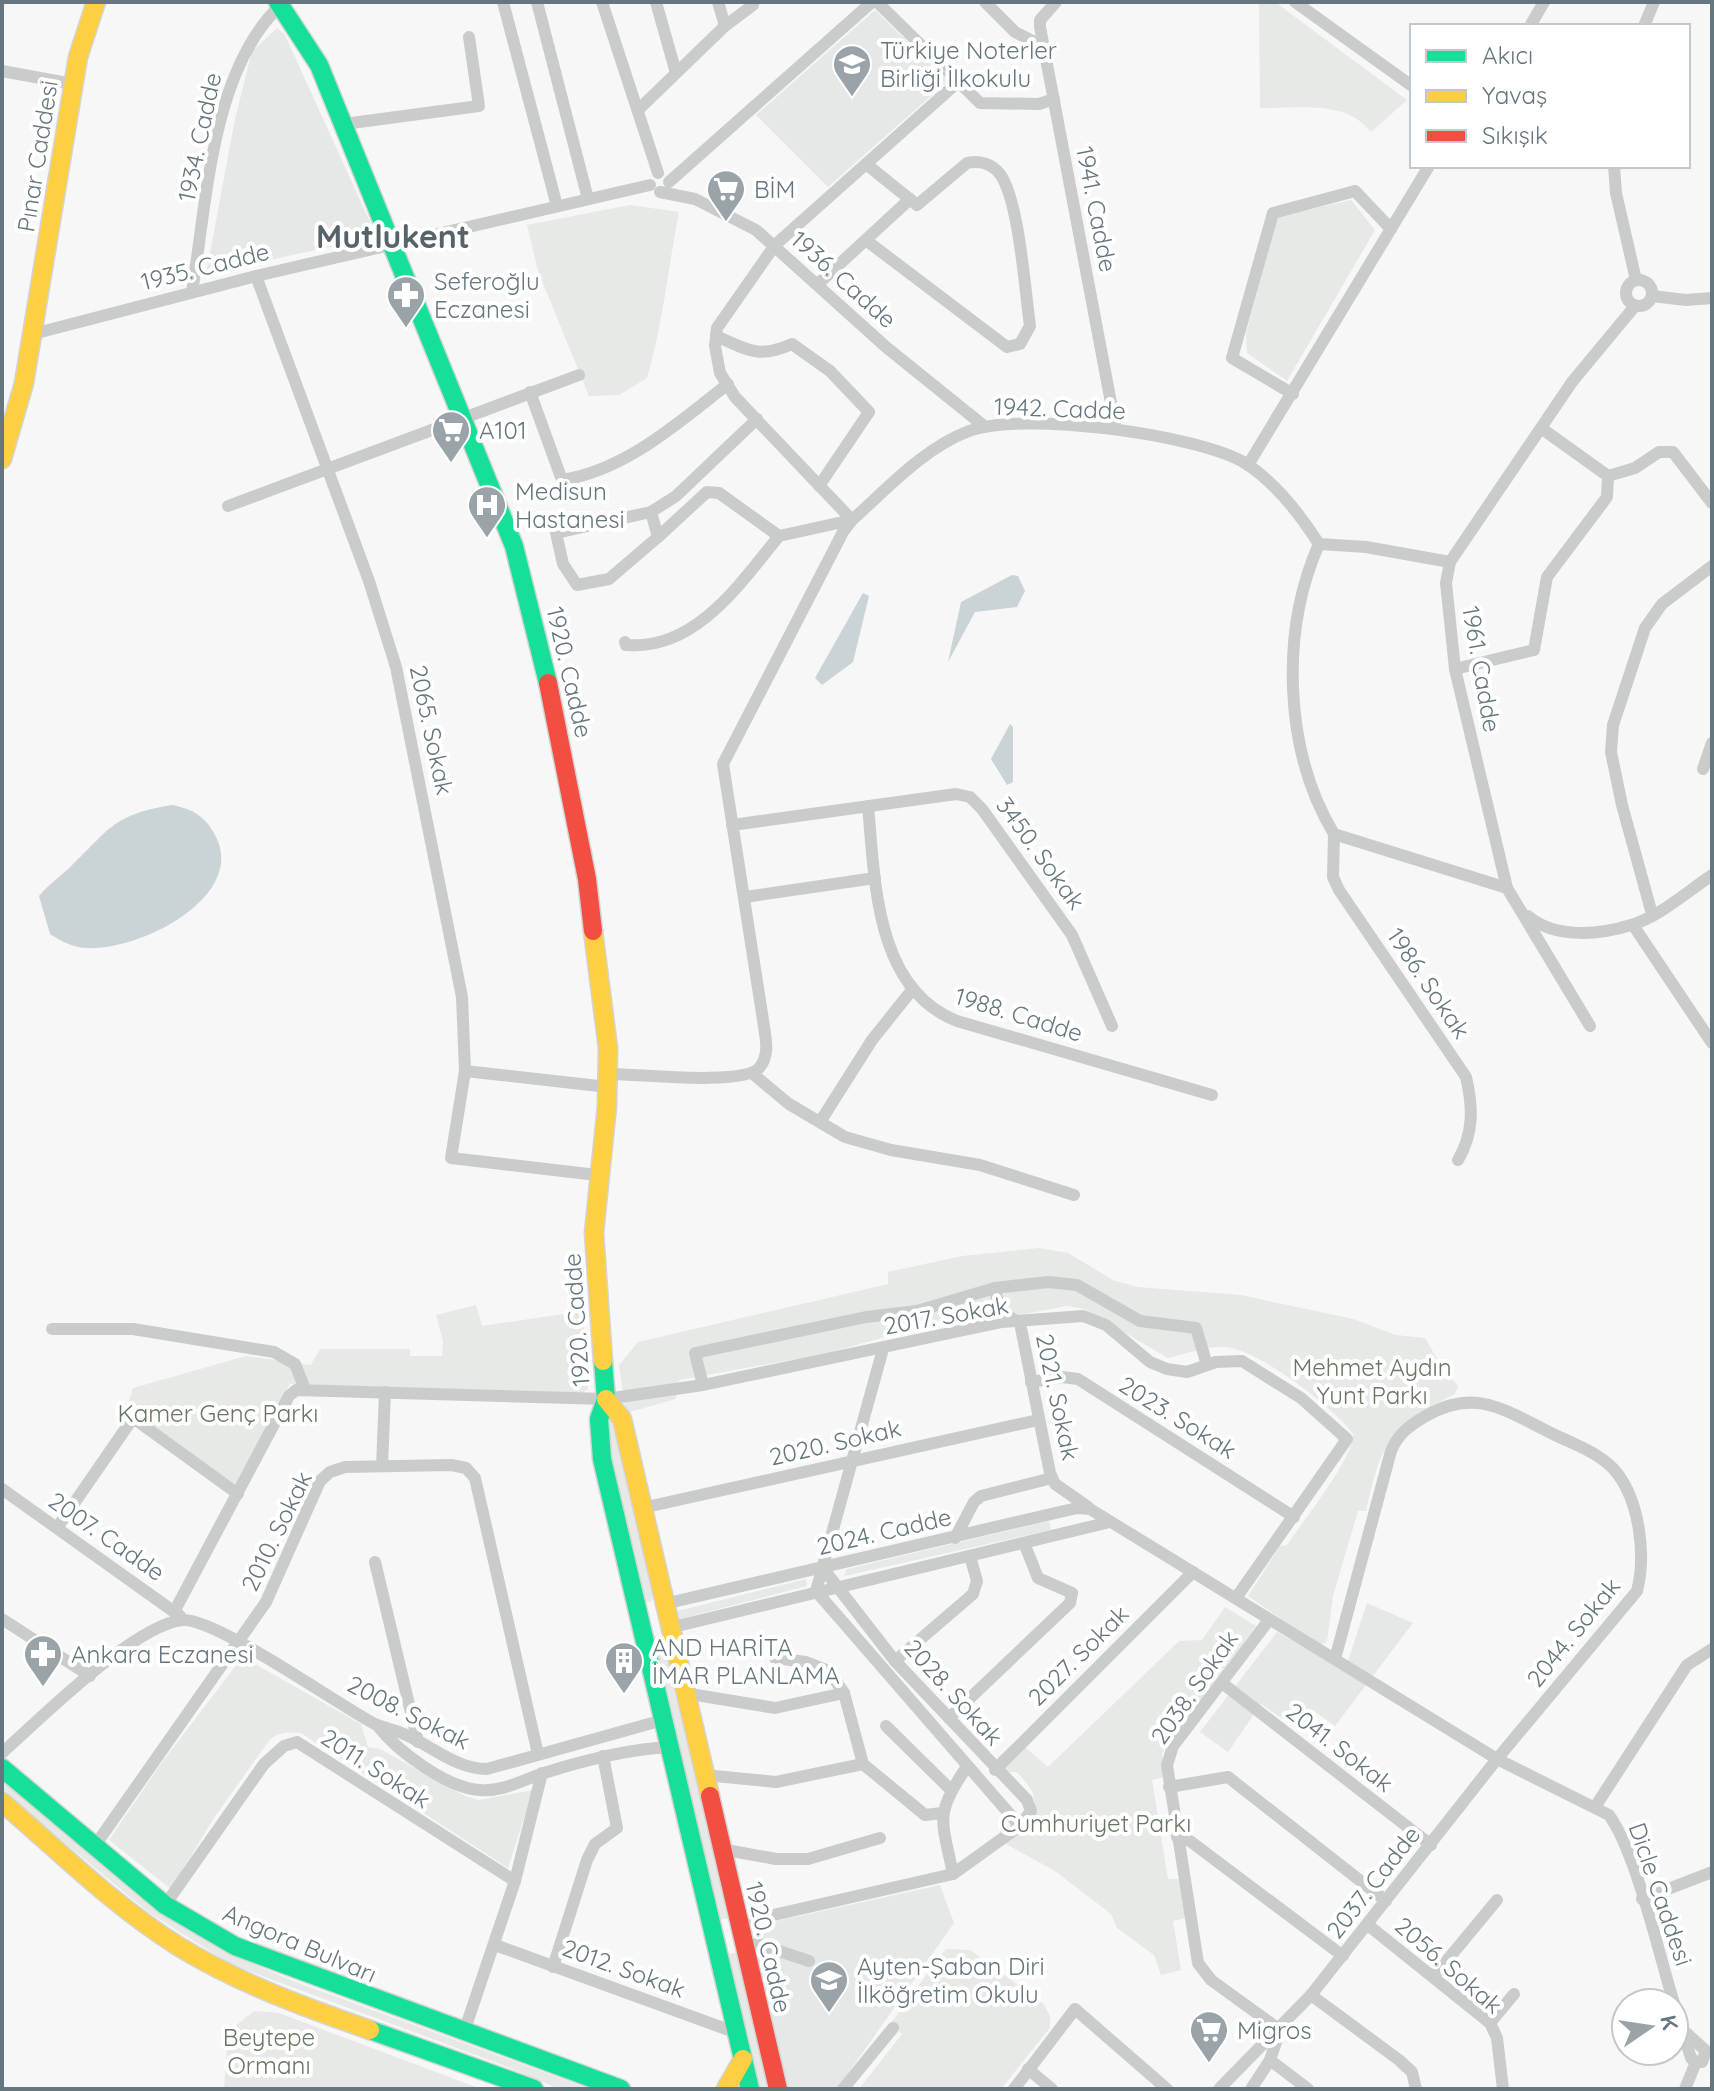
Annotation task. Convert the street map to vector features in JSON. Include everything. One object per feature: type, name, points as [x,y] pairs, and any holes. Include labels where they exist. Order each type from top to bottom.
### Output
[{"type":"main road","name":"Pınar Caddesi","points":[[2,459],[18,407],[33,334],[73,84],[96,2]]},
{"type":"main road","name":"1920. Cadde","points":[[280,3],[319,65],[514,546],[548,677],[587,879],[609,1080],[597,1175],[595,1263],[606,1399],[599,1419],[602,1459],[750,2089]]},
{"type":"main road","name":"1920. Cadde","points":[[606,1399],[622,1419],[778,2089]]},
{"type":"main road","points":[[639,1611],[664,1604]]},
{"type":"main road","points":[[645,1634],[669,1628]]},
{"type":"main road","name":"Angora Bulvarı","points":[[2,1768],[165,1905],[223,1940],[288,1968],[621,2089]]},
{"type":"main road","points":[[2,1802],[140,1920],[202,1960],[266,1990],[534,2089]]},
{"type":"main road","points":[[713,1929],[738,1923]]},
{"type":"main road","points":[[719,1952],[743,1946]]},
{"type":"main road","points":[[726,2089],[743,2059]]},
{"type":"street","points":[[503,2],[557,206]]},
{"type":"street","points":[[537,2],[588,199]]},
{"type":"street","points":[[602,2],[638,110],[753,2]]},
{"type":"street","points":[[656,2],[676,73]]},
{"type":"street","points":[[718,2],[725,26]]},
{"type":"street","points":[[660,186],[875,2],[980,103],[1039,104],[1054,99]]},
{"type":"street","points":[[985,2],[1015,32],[1043,46]]},
{"type":"street","name":"1941. Cadde","points":[[1056,2],[1040,20],[1043,46],[1116,429]]},
{"type":"street","points":[[1295,2],[1410,85]]},
{"type":"street","points":[[1312,14],[1321,2]]},
{"type":"street","points":[[1531,24],[1544,2]]},
{"type":"street","points":[[1645,24],[1654,2]]},
{"type":"street","name":"1934. Cadde","points":[[192,292],[217,145],[237,67],[251,40],[280,3]]},
{"type":"street","points":[[344,124],[479,106],[469,37]]},
{"type":"street","points":[[2,71],[73,84]]},
{"type":"street","points":[[852,520],[757,419],[720,373],[717,328],[775,245],[958,82]]},
{"type":"street","name":"1936. Cadde","points":[[638,110],[658,173],[667,176],[660,186]]},
{"type":"street","points":[[866,164],[917,205],[967,163],[976,161],[989,165],[1000,175],[1010,197],[1030,326],[1020,344],[1007,347],[867,241]]},
{"type":"street","points":[[1248,465],[1428,168]]},
{"type":"street","points":[[1614,168],[1619,206],[1636,280]]},
{"type":"street","name":"1936. Cadde","points":[[389,244],[660,186],[695,199],[756,230],[819,283],[886,347],[984,426]]},
{"type":"street","points":[[1293,394],[1232,358],[1273,213],[1355,191],[1391,229]]},
{"type":"street","points":[[819,283],[910,199]]},
{"type":"street","name":"1935. Cadde","points":[[33,334],[389,244]]},
{"type":"street","name":"2065. Sokak","points":[[256,276],[385,627],[405,704],[462,997],[465,1071],[451,1158],[597,1175]]},
{"type":"street","points":[[1507,888],[1334,834],[1319,810],[1306,766],[1293,681],[1302,585],[1319,544],[1366,547],[1450,562],[1572,382],[1635,306],[1648,304],[1652,296],[1648,284],[1636,280]]},
{"type":"street","points":[[1635,306],[1628,301],[1626,292],[1636,280]]},
{"type":"street","points":[[1652,296],[1686,300],[1712,298]]},
{"type":"street","points":[[716,336],[751,352],[769,354],[792,344],[830,371],[869,412],[819,486]]},
{"type":"street","points":[[228,506],[579,375]]},
{"type":"street","points":[[530,392],[562,480],[586,477],[629,455],[728,384]]},
{"type":"street","points":[[757,419],[676,496],[651,512],[556,533],[563,564],[577,585],[609,579],[707,492],[719,493],[779,536]]},
{"type":"street","name":"1942. Cadde","points":[[753,1074],[764,1061],[767,1044],[723,764],[836,543],[852,520],[934,450],[984,426],[1116,429],[1211,450],[1248,465],[1280,495],[1319,544]]},
{"type":"street","points":[[1541,428],[1608,476]]},
{"type":"street","points":[[1608,476],[1635,468],[1659,452],[1673,452],[1712,503]]},
{"type":"street","points":[[1455,669],[1534,650],[1547,577],[1607,497],[1608,476]]},
{"type":"street","points":[[651,512],[658,537]]},
{"type":"street","points":[[625,642],[626,645],[649,647],[682,636],[744,580],[779,536],[852,520]]},
{"type":"street","name":"1961. Cadde","points":[[1450,562],[1446,583],[1455,669],[1507,888],[1590,1026]]},
{"type":"street","points":[[1652,914],[1631,846],[1611,752],[1613,725],[1623,686],[1645,628],[1662,604],[1712,566]]},
{"type":"street","points":[[1703,769],[1712,743]]},
{"type":"street","name":"3450. Sokak","points":[[732,825],[956,794],[976,802],[1072,935],[1112,1026]]},
{"type":"street","name":"1988. Cadde","points":[[868,806],[875,878],[892,951],[912,990],[925,1004],[957,1021],[1212,1095]]},
{"type":"street","name":"1986. Sokak","points":[[1334,834],[1333,877],[1339,890],[1466,1077],[1471,1113],[1469,1140],[1458,1160]]},
{"type":"street","points":[[1520,909],[1537,924],[1560,931],[1586,933],[1633,925],[1712,875]]},
{"type":"street","points":[[745,897],[875,878]]},
{"type":"street","points":[[1633,925],[1712,1043]]},
{"type":"street","points":[[820,1122],[872,1040],[912,990]]},
{"type":"street","points":[[465,1071],[609,1080],[753,1074],[789,1104],[860,1141],[980,1165],[1074,1195]]},
{"type":"street","points":[[703,1385],[695,1353],[866,1317],[917,1311],[995,1288],[1048,1282],[1077,1285],[1140,1321],[1196,1328],[1207,1365]]},
{"type":"street","points":[[995,1288],[999,1310],[1020,1323]]},
{"type":"street","name":"2017. Sokak","points":[[305,1389],[606,1399],[703,1385],[1002,1322],[1083,1316],[1106,1325],[1150,1362],[1167,1369],[1187,1372],[1207,1365],[1242,1361],[1301,1398],[1347,1439],[1236,1598]]},
{"type":"street","name":"2021. Sokak","points":[[1020,1323],[1052,1478],[1090,1509]]},
{"type":"street","points":[[52,1329],[133,1329],[183,1335],[277,1353],[295,1364],[305,1389],[289,1396],[174,1612]]},
{"type":"street","points":[[816,1591],[883,1349]]},
{"type":"street","name":"2023. Sokak","points":[[1031,1382],[1062,1377],[1078,1379],[1294,1517]]},
{"type":"street","points":[[382,1466],[385,1392]]},
{"type":"street","name":"2044. Sokak","points":[[1335,1659],[1381,1483],[1401,1432],[1439,1408],[1465,1400],[1476,1401],[1504,1410],[1602,1458],[1618,1474],[1631,1499],[1643,1569],[1637,1591],[1497,1759]]},
{"type":"street","points":[[57,1528],[133,1418],[238,1494]]},
{"type":"street","name":"2020. Sokak","points":[[642,1508],[1038,1420]]},
{"type":"street","name":"2010. Sokak","points":[[94,1847],[266,1602],[320,1481],[330,1472],[345,1467],[451,1465],[466,1468],[475,1478],[538,1754]]},
{"type":"street","points":[[955,1538],[974,1502],[981,1496],[1052,1478]]},
{"type":"street","name":"2007. Cadde","points":[[2,1489],[186,1620],[238,1643]]},
{"type":"street","points":[[1062,1533],[1058,1513],[1070,1494]]},
{"type":"street","points":[[1090,1509],[1497,1759]]},
{"type":"street","name":"2024. Cadde","points":[[664,1604],[1058,1513],[1090,1509]]},
{"type":"street","name":"2024. Cadde","points":[[669,1628],[1110,1522]]},
{"type":"street","points":[[949,1718],[1070,1603],[1072,1593],[1038,1578],[1024,1543]]},
{"type":"street","points":[[895,1661],[973,1594],[977,1581],[970,1556]]},
{"type":"street","points":[[375,1562],[418,1742]]},
{"type":"street","name":"2028. Sokak","points":[[816,1591],[966,1768],[1020,1826],[1031,1811],[1027,1800],[995,1770],[895,1661],[822,1567]]},
{"type":"street","name":"2027. Sokak","points":[[995,1770],[1193,1572]]},
{"type":"street","points":[[2,1619],[90,1676]]},
{"type":"street","points":[[2,1753],[90,1676],[152,1632],[186,1620]]},
{"type":"street","name":"2038. Sokak","points":[[1269,1620],[1169,1752],[1169,1787],[1194,1953],[1202,1970],[1280,2030]]},
{"type":"street","name":"2008. Sokak","points":[[238,1643],[376,1724],[472,1769],[487,1769],[663,1720]]},
{"type":"street","name":"Dicle Caddesi","points":[[1595,1807],[1687,1665],[1712,1649]]},
{"type":"street","points":[[775,1658],[806,1662],[829,1671],[844,1693],[863,1764],[925,1815],[942,1813],[953,1874]]},
{"type":"street","name":"2041. Sokak","points":[[1222,1683],[1431,1845]]},
{"type":"street","points":[[684,1693],[775,1708],[844,1693]]},
{"type":"street","points":[[376,1724],[396,1749],[464,1787],[500,1789],[542,1773],[603,1756],[670,1747]]},
{"type":"street","points":[[886,1726],[951,1790]]},
{"type":"street","name":"2011. Sokak","points":[[165,1905],[234,1812],[264,1764],[284,1746],[297,1742],[515,1881]]},
{"type":"street","points":[[553,1967],[587,1860],[595,1844],[617,1828],[603,1756]]},
{"type":"street","name":"Dicle Caddesi","points":[[1497,1759],[1595,1807],[1613,1821],[1642,1899],[1669,1987]]},
{"type":"street","name":"2037. Cadde","points":[[1219,2089],[1311,1995],[1497,1759]]},
{"type":"street","points":[[704,1775],[776,1782],[863,1764]]},
{"type":"street","name":"2028. Sokak","points":[[942,1813],[951,1790],[966,1768]]},
{"type":"street","points":[[464,2032],[515,1881],[542,1773]]},
{"type":"street","points":[[1169,1787],[1228,1777],[1386,1901]]},
{"type":"street","points":[[738,1923],[953,1874],[1020,1826]]},
{"type":"street","points":[[1177,1837],[1190,1841],[1343,1956]]},
{"type":"street","points":[[721,1849],[776,1859],[808,1859],[880,1838]]},
{"type":"street","points":[[1642,1899],[1712,1872]]},
{"type":"street","points":[[1434,1976],[1497,1900]]},
{"type":"street","name":"2056. Sokak","points":[[1368,1925],[1490,2023],[1497,2038],[1503,2089]]},
{"type":"street","points":[[743,1946],[758,1944],[809,1961]]},
{"type":"street","name":"2012. Sokak","points":[[495,1945],[737,2033]]},
{"type":"street","points":[[1490,2023],[1514,1994]]},
{"type":"street","points":[[1311,1995],[1399,2060],[1412,2072],[1416,2089]]},
{"type":"street","points":[[1014,2089],[1075,2009],[1167,2089]]},
{"type":"street","points":[[843,2089],[893,2028]]},
{"type":"street","name":"2037. Cadde","points":[[1251,2089],[1270,2060],[1280,2030]]},
{"type":"street","name":"Dicle Caddesi","points":[[1690,2039],[1703,2055]]},
{"type":"street","points":[[1685,2089],[1703,2055]]},
{"type":"street","points":[[1270,2060],[1308,2089]]},
{"type":"street","points":[[1028,2069],[1052,2089]]},
{"type":"shaded area","name":"Türkiye Noterler Birliği İlkokulu","points":[[875,10],[948,81],[828,187],[756,115]]},
{"type":"shaded area","points":[[277,28],[285,35],[370,222],[366,239],[206,274],[235,119],[252,51]]},
{"type":"shaded area","points":[[1012,575],[1018,576],[1025,591],[1017,607],[975,612],[948,662],[961,602]]},
{"type":"shaded area","points":[[863,593],[869,596],[853,662],[822,685],[815,678]]},
{"type":"shaded area","points":[[1010,724],[1013,727],[1013,782],[1007,785],[991,759]]},
{"type":"shaded area","points":[[172,805],[198,814],[215,835],[221,859],[216,881],[200,901],[179,919],[126,943],[100,948],[78,947],[50,934],[39,896],[42,892],[112,827],[135,814]]},
{"type":"shaded area","points":[[1367,1603],[1413,1623],[1335,1726],[1311,1709],[1299,1730],[1261,1704],[1228,1752],[1200,1732],[1277,1632],[1345,1670]]},
{"type":"shaded area","name":"Ayten-Şaban Diri İlköğretim Okulu","points":[[940,1885],[954,1923],[837,2089],[787,2089],[751,1939],[754,1926]]},
{"type":"green space","points":[[1259,2],[1275,2],[1407,100],[1371,132],[1348,114],[1335,110],[1260,108]]},
{"type":"green space","points":[[1351,200],[1375,230],[1287,381],[1247,353],[1246,334],[1277,217]]},
{"type":"green space","points":[[630,205],[679,212],[657,337],[647,378],[619,395],[589,396],[538,271],[527,225]]},
{"type":"green space","name":"Mehmet Aydın Yunt Parkı","points":[[1039,1248],[1068,1253],[1113,1280],[1137,1287],[1241,1295],[1353,1319],[1396,1335],[1425,1338],[1458,1386],[1455,1394],[1402,1427],[1384,1451],[1366,1511],[1358,1511],[1333,1596],[1327,1642],[1319,1645],[1248,1596],[1280,1546],[1287,1545],[1326,1490],[1345,1458],[1353,1434],[1330,1409],[1293,1381],[1238,1350],[1210,1348],[1168,1358],[1084,1309],[1067,1306],[1019,1315],[1000,1304],[825,1354],[679,1380],[676,1399],[626,1413],[619,1365],[638,1342],[888,1284],[888,1272],[962,1256]]},
{"type":"green space","name":"Kamer Genç Parkı","points":[[476,1305],[482,1326],[583,1311],[588,1389],[582,1393],[290,1384],[235,1484],[148,1422],[129,1401],[133,1388],[246,1356],[311,1365],[320,1349],[410,1349],[410,1356],[442,1356],[443,1341],[436,1315]]},
{"type":"green space","points":[[606,1412],[612,1419],[654,1595],[651,1602],[643,1601],[608,1465]]},
{"type":"green space","points":[[1049,1521],[1051,1530],[844,1576],[847,1569]]},
{"type":"green space","points":[[806,1579],[807,1586],[676,1620],[674,1612]]},
{"type":"green space","name":"Cumhuriyet Parkı","points":[[1225,1607],[1256,1626],[1165,1747],[1162,1753],[1164,1777],[1152,1780],[1168,1879],[1179,1879],[1185,1918],[1173,1921],[1181,1970],[1161,1975],[1154,1955],[1117,1928],[1111,1914],[1055,1871],[1006,1844],[999,1847],[992,1841],[1034,1809],[1035,1803],[1033,1793],[1024,1780],[1017,1772],[1006,1772],[997,1758],[1017,1740],[1048,1767],[1179,1641],[1202,1640]]},
{"type":"green space","points":[[663,1636],[728,1918],[719,1920],[652,1637]]},
{"type":"green space","points":[[253,1663],[361,1724],[368,1747],[380,1749],[465,1796],[479,1800],[533,1790],[508,1868],[301,1733],[287,1733],[279,1734],[268,1742],[214,1818],[171,1889],[109,1840],[160,1765],[237,1664]]},
{"type":"green space","points":[[2,1781],[138,1895],[227,1953],[293,1981],[590,2089],[559,2089],[508,2067],[230,1964],[148,1912],[2,1791]]},
{"type":"green space","points":[[946,1949],[970,1950],[1043,2003],[1050,2016],[1050,2028],[1001,2089],[859,2089],[902,2034],[891,2023]]},
{"type":"green space","points":[[738,1952],[772,2089],[758,2089],[726,1955]]},
{"type":"green space","name":"Beytepe Ormanı","points":[[254,2011],[279,2013],[481,2089],[224,2089],[228,2032]]},
{"type":"traffic: fast","points":[[278,2],[319,65],[514,546],[548,683]]},
{"type":"traffic: fast","points":[[603,1361],[606,1399],[599,1419],[602,1459],[750,2089]]},
{"type":"traffic: fast","points":[[2,1768],[165,1905],[235,1946],[621,2089]]},
{"type":"traffic: fast","points":[[370,2030],[534,2089]]},
{"type":"traffic: slow","points":[[2,459],[24,383],[78,57],[96,2]]},
{"type":"traffic: slow","points":[[593,931],[608,1048],[607,1106],[594,1233],[603,1361]]},
{"type":"traffic: slow","points":[[606,1399],[622,1419],[710,1796]]},
{"type":"traffic: slow","points":[[2,1802],[109,1896],[178,1946],[248,1983],[370,2030]]},
{"type":"traffic: slow","points":[[726,2089],[743,2059]]},
{"type":"traffic: jam","points":[[548,683],[587,879],[593,931]]},
{"type":"traffic: jam","points":[[710,1796],[778,2089]]},
{"type":"place","name":"Türkiye Noterler Birliği İlkokulu","points":[[852,98]]},
{"type":"place","name":"BİM","points":[[726,223]]},
{"type":"place","name":"Seferoğlu Eczanesi","points":[[406,329]]},
{"type":"place","name":"A101","points":[[451,464]]},
{"type":"place","name":"Medisun Hastanesi","points":[[487,539]]},
{"type":"place","name":"Ankara Eczanesi","points":[[43,1688]]},
{"type":"place","name":"AND HARİTA İMAR PLANLAMA","points":[[624,1695]]},
{"type":"place","name":"Ayten-Şaban Diri İlköğretim Okulu","points":[[829,2014]]},
{"type":"place","name":"Migros","points":[[1209,2064]]},
{"type":"district","name":"Mutlukent","points":[[393,236]]}]
